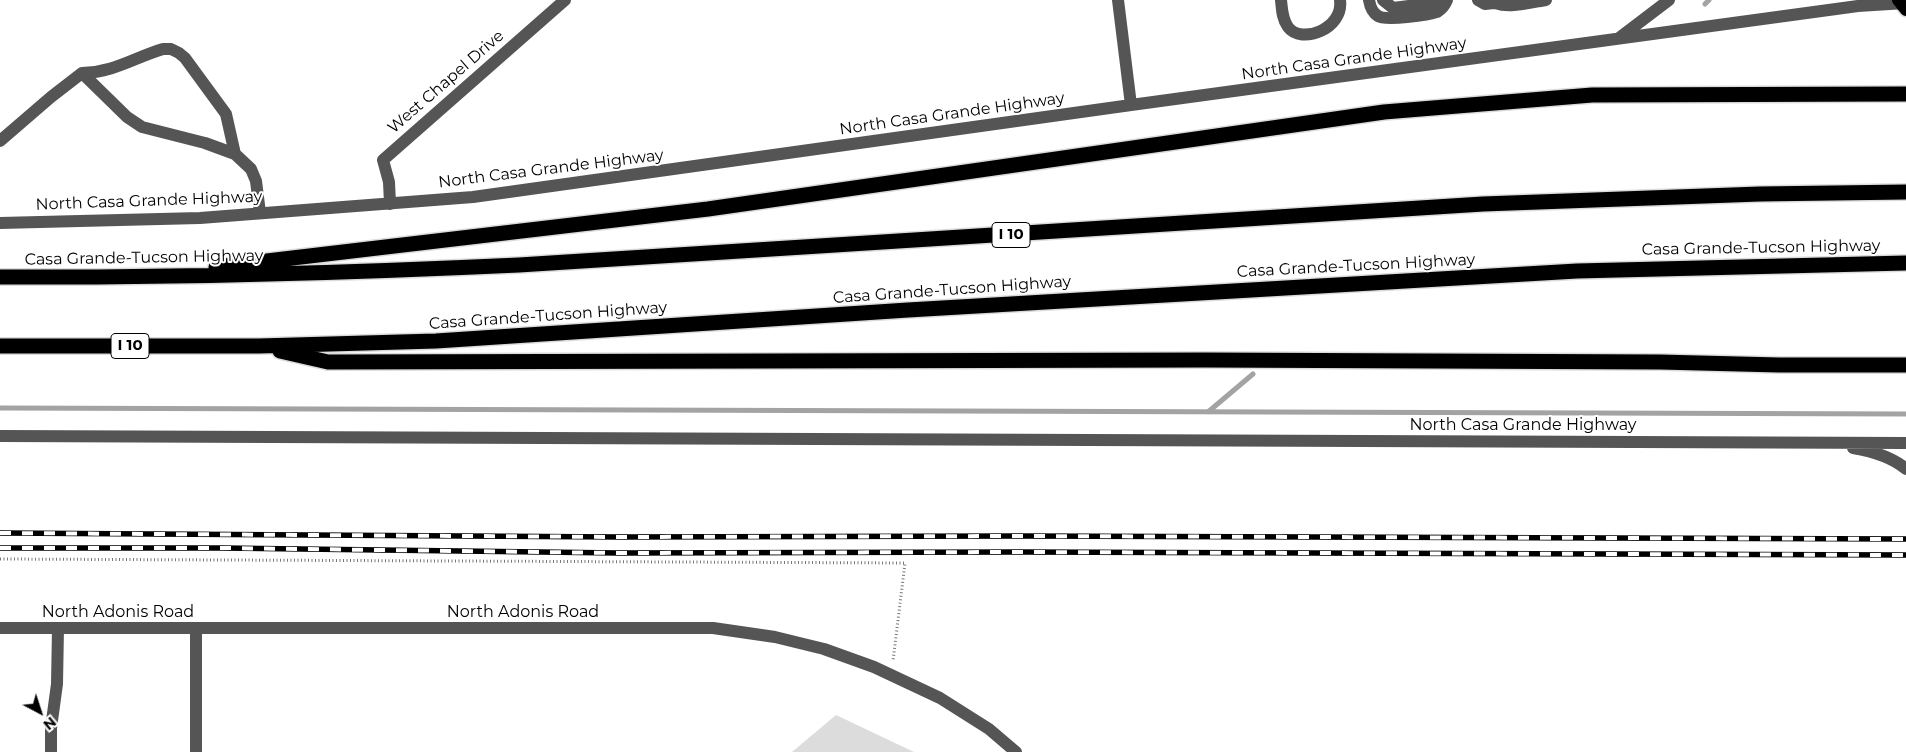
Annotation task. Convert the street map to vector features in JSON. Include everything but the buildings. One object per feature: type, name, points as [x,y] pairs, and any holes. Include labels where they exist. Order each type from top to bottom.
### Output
[{"type":"highway","points":[[120,278],[708,209],[1384,112],[1592,95],[1906,94]]},
{"type":"highway","name":"Casa Grande-Tucson Highway","points":[[0,277],[120,278],[373,272],[519,265],[1483,204],[1760,194],[1904,192]]},
{"type":"highway","name":"Casa Grande-Tucson Highway","points":[[0,346],[259,346],[436,341],[918,309],[1577,271],[1904,263]]},
{"type":"highway","points":[[259,346],[328,362],[1205,360],[1906,365]]},
{"type":"street","name":"West Chapel Drive","points":[[390,204],[389,182],[383,160],[565,0]]},
{"type":"street","points":[[1118,0],[1131,105]]},
{"type":"street","points":[[1280,0],[1284,19],[1293,32],[1302,34],[1323,31],[1330,27],[1338,17],[1340,0]]},
{"type":"street","points":[[1369,0],[1370,6],[1378,16],[1387,19],[1436,12],[1444,6],[1447,0]]},
{"type":"street","points":[[1382,0],[1393,8],[1442,0]]},
{"type":"street","points":[[1478,0],[1485,4],[1492,2],[1502,6],[1546,0]]},
{"type":"street","points":[[1617,40],[1669,0]]},
{"type":"street","name":"North Casa Grande Highway","points":[[0,223],[200,218],[473,197],[1849,7],[1903,4]]},
{"type":"street","points":[[0,141],[82,73],[99,72],[115,68],[163,49],[171,49],[179,53],[199,76],[226,114],[235,154]]},
{"type":"street","points":[[82,73],[127,117],[142,127],[205,143],[235,154],[251,169],[256,182],[260,214]]},
{"type":"street","name":"North Casa Grande Highway","points":[[0,436],[1906,443]]},
{"type":"street","points":[[1806,442],[1868,451],[1893,460],[1906,469]]},
{"type":"street","name":"North Adonis Road","points":[[0,628],[714,628],[775,637],[824,649],[874,667],[948,703],[989,729],[1016,752]]},
{"type":"street","points":[[51,752],[51,728],[57,684],[58,628]]},
{"type":"street","points":[[196,629],[196,752]]},
{"type":"path","points":[[0,559],[905,563],[891,675]]},
{"type":"shaded area","points":[[836,715],[914,752],[792,752]]},
{"type":"waterway","points":[[1705,4],[1709,0]]},
{"type":"waterway","points":[[1208,412],[1253,374]]},
{"type":"waterway","points":[[0,408],[1906,414]]},
{"type":"railway","points":[[0,533],[620,537],[1019,536],[1906,539]]},
{"type":"railway","points":[[0,548],[222,548],[619,553],[1018,552],[1906,555]]}]
